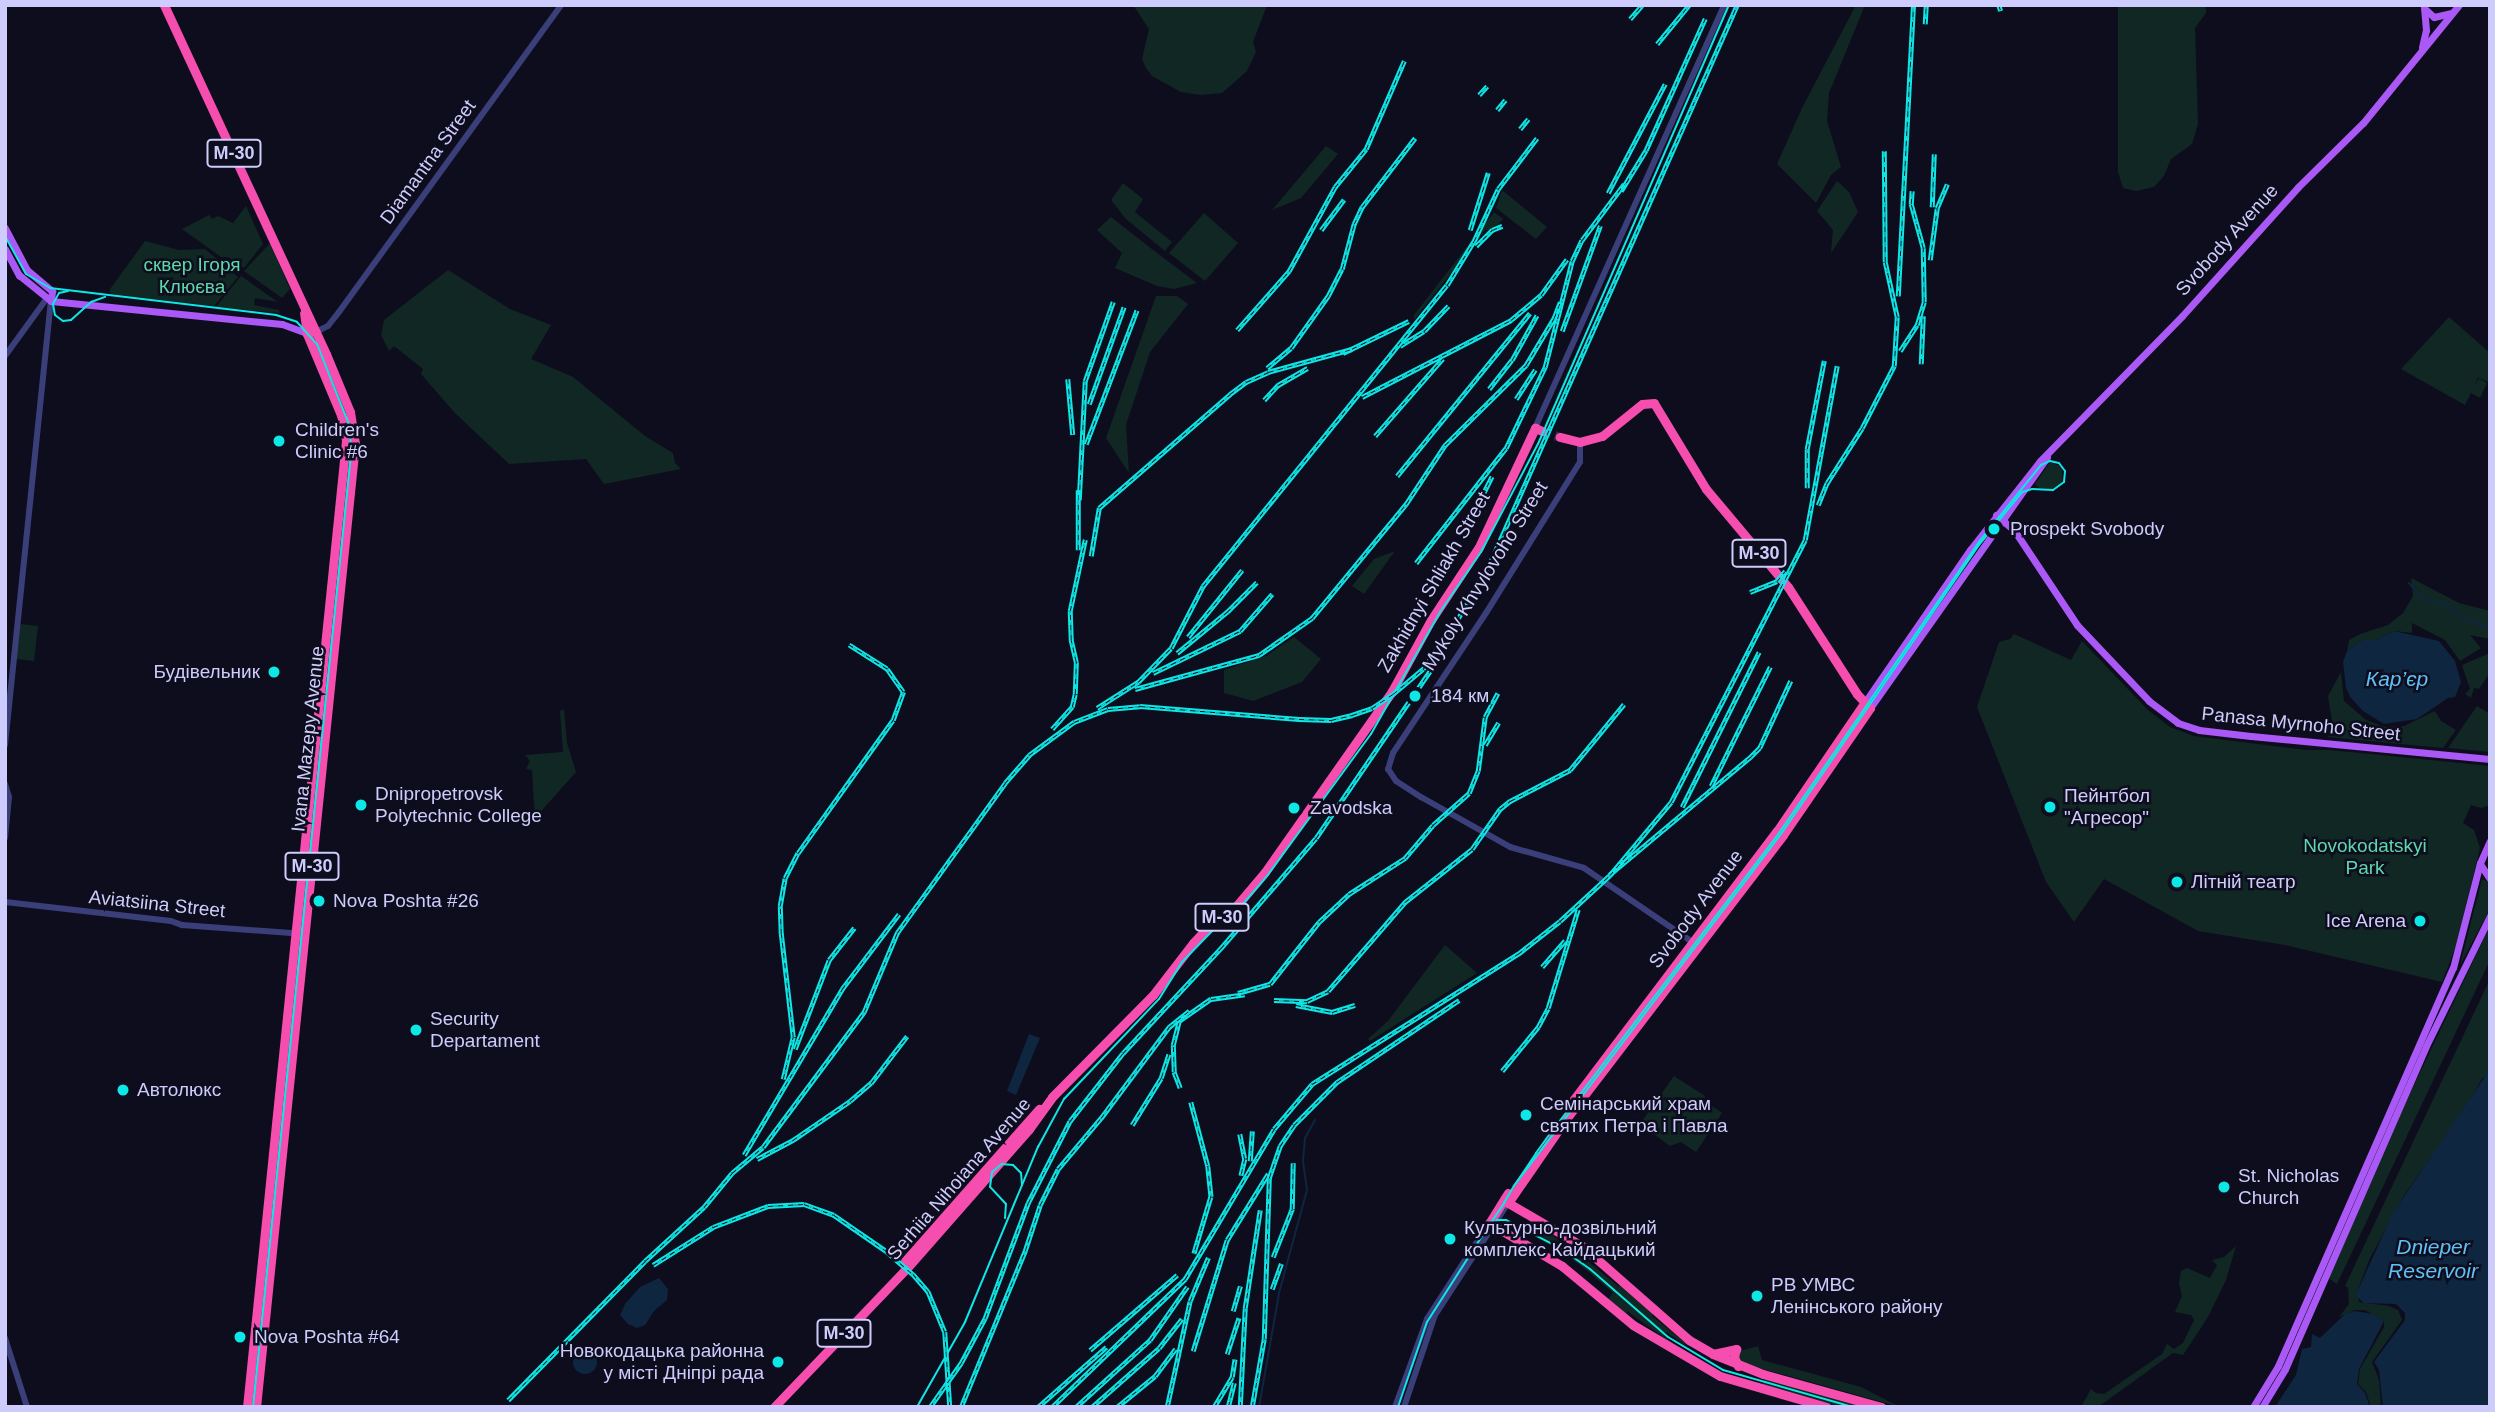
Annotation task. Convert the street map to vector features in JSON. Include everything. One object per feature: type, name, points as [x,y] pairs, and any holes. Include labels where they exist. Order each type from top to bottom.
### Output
[{"type":"highway","name":"М-30","points":[[164,5],[302,301],[312,333]]},
{"type":"highway","name":"Ivana Mazepy Avenue","points":[[247,1407],[355,454],[350,412],[312,333]]},
{"type":"highway","name":"М-30","points":[[1580,442],[1602,436],[1642,404],[1654,403],[1706,489],[1788,587],[1868,705]]},
{"type":"highway","name":"Zakhidnyi Shliakh Street","points":[[1051,1100],[1153,995],[1170,969],[1208,927],[1251,890],[1321,796],[1391,692],[1438,609],[1479,547],[1539,429]]},
{"type":"highway","points":[[1560,437],[1580,442]]},
{"type":"highway","name":"Svobody Avenue","points":[[1491,1224],[1559,1127],[1696,944],[1783,835],[1868,705]]},
{"type":"highway","name":"Ivana Mazepy Avenue","points":[[256,1407],[300,933]]},
{"type":"highway","name":"Serhiia Nihoiana Avenue","points":[[775,1407],[894,1279],[921,1240],[1024,1123],[1051,1100]]},
{"type":"highway","points":[[1506,1202],[1582,1246],[1689,1340],[1713,1354],[1763,1374],[1881,1407]]},
{"type":"highway","points":[[1491,1224],[1562,1266],[1633,1325],[1702,1367],[1759,1388],[1827,1407]]},
{"type":"highway","points":[[1713,1354],[1736,1349],[1734,1357],[1738,1366]]},
{"type":"highway","points":[[1759,1388],[1763,1374]]},
{"type":"main road","points":[[2424,5],[2434,17],[2453,13]]},
{"type":"main road","points":[[2421,51],[2426,30],[2424,5]]},
{"type":"main road","name":"Svobody Avenue","points":[[1868,705],[2052,447],[2182,316],[2298,187],[2363,123],[2459,5]]},
{"type":"main road","points":[[5,228],[27,270],[52,291],[49,300]]},
{"type":"main road","points":[[5,249],[19,275],[49,300],[282,324],[312,333]]},
{"type":"main road","name":"Panasa Myrnoho Street","points":[[1999,518],[2014,530],[2077,625],[2149,701],[2178,723],[2199,730],[2240,735],[2490,759]]},
{"type":"main road","points":[[2253,1407],[2278,1366],[2453,968],[2461,947],[2480,863],[2490,841]]},
{"type":"main road","points":[[2480,863],[2490,878]]},
{"type":"main road","points":[[2262,1407],[2285,1369],[2426,1046],[2490,915]]},
{"type":"street","name":"Diamantna Street","points":[[312,333],[328,326],[339,312],[561,5]]},
{"type":"street","name":"Zakhidnyi Shliakh Street","points":[[1539,429],[1724,5]]},
{"type":"street","points":[[5,356],[49,300]]},
{"type":"street","points":[[5,744],[49,300]]},
{"type":"street","name":"Mykoly Khvylovoho Street","points":[[1580,442],[1580,461],[1493,602],[1388,762],[1388,769],[1396,781],[1444,811],[1524,854],[1565,860],[1584,868],[1696,944]]},
{"type":"street","points":[[5,785],[9,797],[5,838]]},
{"type":"street","name":"Aviatsiina Street","points":[[5,902],[171,920],[182,925],[300,933]]},
{"type":"street","name":"Svobody Avenue","points":[[1395,1407],[1427,1319],[1491,1224]]},
{"type":"street","name":"Svobody Avenue","points":[[1404,1407],[1429,1329],[1491,1224]]},
{"type":"street","points":[[5,1338],[27,1407]]},
{"type":"green space","points":[[1133,5],[1267,5],[1253,42],[1256,52],[1247,71],[1222,93],[1201,95],[1181,92],[1152,76],[1142,59],[1149,29]]},
{"type":"green space","points":[[1856,5],[1865,5],[1829,93],[1827,121],[1841,167],[1831,175],[1816,203],[1777,164],[1803,106]]},
{"type":"green space","points":[[2118,5],[2206,5],[2206,13],[2195,28],[2198,124],[2192,144],[2171,159],[2164,176],[2154,187],[2136,191],[2123,188],[2118,172]]},
{"type":"green space","points":[[1326,146],[1338,154],[1301,198],[1272,210]]},
{"type":"green space","points":[[1837,181],[1849,192],[1858,212],[1831,253],[1833,230],[1817,211]]},
{"type":"green space","points":[[1123,183],[1143,199],[1135,212],[1172,242],[1165,251],[1126,219],[1111,200]]},
{"type":"green space","points":[[1502,190],[1547,227],[1536,239],[1496,208]]},
{"type":"green space","name":"сквер Ігоря Клюєва","points":[[246,206],[263,244],[244,268],[228,257],[221,257],[182,229],[209,215],[212,219],[218,216],[233,223]]},
{"type":"green space","points":[[1494,212],[1503,219],[1491,233],[1486,229],[1414,320],[1414,315]]},
{"type":"green space","points":[[1204,213],[1238,243],[1205,281],[1169,253]]},
{"type":"green space","points":[[1111,217],[1197,283],[1174,289],[1157,286],[1115,268],[1122,253],[1097,230]]},
{"type":"green space","name":"сквер Ігоря Клюєва","points":[[145,241],[179,250],[205,249],[238,277],[214,306],[110,294],[110,289]]},
{"type":"green space","name":"сквер Ігоря Клюєва","points":[[270,243],[290,289],[282,298],[244,271]]},
{"type":"green space","points":[[448,270],[510,309],[551,325],[531,359],[573,377],[645,436],[673,453],[675,463],[681,469],[604,484],[586,459],[509,464],[455,413],[421,374],[423,369],[394,346],[389,351],[381,335],[384,320]]},
{"type":"green space","name":"сквер Ігоря Клюєва","points":[[241,276],[278,302],[255,298],[254,305],[279,310],[280,313],[216,307]]},
{"type":"green space","points":[[1156,296],[1177,296],[1188,304],[1150,352],[1126,425],[1129,473],[1106,438]]},
{"type":"green space","points":[[2449,317],[2490,353],[2488,382],[2478,377],[2475,386],[2479,378],[2487,383],[2480,398],[2471,393],[2465,405],[2401,369]]},
{"type":"green space","points":[[2050,462],[2062,467],[2062,482],[2052,489],[2039,488],[2035,484]]},
{"type":"green space","points":[[1395,551],[1364,594],[1352,586],[1374,559]]},
{"type":"green space","points":[[2411,578],[2459,603],[2490,611],[2490,639],[2470,635],[2481,648],[2460,661],[2445,640],[2412,623],[2412,633],[2394,631],[2376,640],[2362,640],[2347,651],[2349,640],[2388,625],[2403,613],[2413,596]]},
{"type":"green space","points":[[20,624],[38,626],[34,661],[16,659]]},
{"type":"green space","name":"Novokodatskyi Park","points":[[2014,634],[2071,660],[2082,641],[2148,710],[2170,727],[2194,736],[2307,750],[2490,766],[2490,805],[2481,808],[2471,805],[2463,823],[2474,830],[2480,848],[2456,946],[2442,982],[2285,945],[2198,931],[2104,879],[2074,922],[2046,882],[1977,707],[1999,642],[2010,639]]},
{"type":"green space","points":[[1294,637],[1321,659],[1302,682],[1253,701],[1224,693],[1224,670],[1266,656]]},
{"type":"green space","points":[[2490,653],[2490,672],[2479,689],[2474,688],[2471,698],[2465,694],[2470,689],[2462,665]]},
{"type":"green space","points":[[2341,672],[2344,701],[2366,720],[2385,727],[2404,726],[2435,711],[2441,721],[2456,730],[2443,748],[2328,737],[2332,721],[2328,696]]},
{"type":"green space","points":[[2477,706],[2490,714],[2490,752],[2448,748]]},
{"type":"green space","points":[[564,709],[567,743],[576,772],[535,818],[532,770],[526,769],[530,761],[525,755],[563,752],[560,711]]},
{"type":"green space","points":[[2482,879],[2490,883],[2490,909],[2460,965]]},
{"type":"green space","points":[[2490,926],[2490,960],[2337,1284],[2328,1278],[2384,1148]]},
{"type":"green space","points":[[1445,945],[1477,973],[1370,1041],[1368,1039],[1388,1021]]},
{"type":"green space","points":[[2490,979],[2490,1083],[2483,1077],[2461,1115],[2405,1194],[2370,1258],[2357,1292],[2359,1302],[2389,1306],[2398,1310],[2402,1320],[2372,1362],[2379,1380],[2381,1407],[2371,1407],[2366,1392],[2358,1384],[2360,1369],[2384,1327],[2384,1321],[2365,1310],[2355,1310],[2339,1317],[2349,1304],[2348,1288],[2345,1286]]},
{"type":"green space","points":[[1674,1076],[1705,1096],[1704,1100],[1722,1113],[1696,1152],[1681,1142],[1670,1146],[1640,1124]]},
{"type":"green space","points":[[1516,1225],[1531,1232],[1534,1225],[1568,1245],[1618,1286],[1616,1289],[1622,1283],[1653,1312],[1652,1316],[1686,1343],[1685,1345],[1666,1332],[1664,1336],[1678,1348],[1627,1311],[1628,1317],[1607,1300],[1613,1293],[1589,1272],[1561,1251]]},
{"type":"green space","points":[[2236,1246],[2226,1280],[2208,1317],[2183,1355],[2173,1353],[2098,1407],[2081,1407],[2091,1389],[2104,1394],[2162,1354],[2167,1344],[2174,1349],[2183,1343],[2194,1320],[2191,1315],[2175,1312],[2182,1296],[2179,1283],[2181,1271],[2187,1268],[2210,1278],[2217,1265],[2212,1260],[2224,1257]]},
{"type":"green space","points":[[1758,1346],[1762,1360],[1861,1387],[1900,1407],[1738,1362],[1740,1351]]},
{"type":"green space","points":[[1764,1378],[1869,1407],[1841,1407],[1762,1387]]},
{"type":"water","name":"Кар’єр","points":[[2394,631],[2439,641],[2455,661],[2461,682],[2455,697],[2448,698],[2417,719],[2384,724],[2363,711],[2351,698],[2346,688],[2343,662],[2347,651],[2362,640],[2376,640]]},
{"type":"water","points":[[1029,1034],[1040,1038],[1016,1095],[1007,1091]]},
{"type":"water","name":"Dnieper Reservoir","points":[[2490,1069],[2490,1407],[2383,1407],[2379,1370],[2374,1362],[2405,1320],[2405,1313],[2396,1304],[2364,1303],[2357,1297],[2357,1292],[2393,1213]]},
{"type":"water","points":[[659,1278],[668,1289],[667,1300],[654,1311],[645,1325],[637,1328],[628,1324],[620,1315],[625,1304],[640,1287]]},
{"type":"water","name":"Dnieper Reservoir","points":[[2355,1311],[2373,1314],[2384,1321],[2359,1369],[2357,1384],[2365,1393],[2370,1407],[2275,1407],[2296,1375],[2302,1349],[2311,1347],[2312,1334],[2320,1338],[2345,1314]]},
{"type":"water","points":[[580,1350],[590,1350],[597,1357],[597,1367],[590,1374],[580,1374],[573,1367],[573,1357]]},
{"type":"waterway","points":[[2409,583],[2423,599],[2447,606],[2469,621],[2490,628]]},
{"type":"waterway","points":[[1259,1407],[1279,1293],[1307,1190],[1303,1161],[1305,1138],[1315,1120]]},
{"type":"tunnel","points":[[1542,431],[1560,437]]},
{"type":"tram line","points":[[917,1407],[965,1322],[1038,1147],[1064,1099],[1159,999],[1182,962],[1213,930],[1230,919],[1267,876],[1371,734],[1440,612],[1481,552],[1538,444],[1729,5]]},
{"type":"tram line","points":[[5,236],[26,274],[50,288],[276,315],[297,322],[317,344],[350,427],[351,454],[253,1407]]},
{"type":"tram line","points":[[68,291],[59,293],[53,304],[55,315],[63,321],[71,320],[91,302],[105,297]]},
{"type":"tram line","points":[[1398,1407],[1427,1322],[1514,1186],[1536,1153],[1779,833],[1979,542],[2041,465],[2050,461],[2059,463],[2065,471],[2064,482],[2053,490],[2032,489],[2022,492],[1979,545],[1781,834],[1514,1186]]},
{"type":"tram line","points":[[1005,1218],[1006,1204],[990,1187],[992,1172],[1002,1164],[1013,1165],[1021,1173],[1022,1185]]},
{"type":"tram line","points":[[1489,1226],[1497,1220],[1506,1220],[1560,1248],[1590,1269],[1668,1337],[1723,1370],[1853,1407]]},
{"type":"railway","points":[[1630,19],[1642,5]]},
{"type":"railway","points":[[1657,44],[1689,5]]},
{"type":"railway","points":[[508,1400],[645,1261],[704,1207],[732,1173],[763,1147],[864,1012],[897,933],[1005,783],[1029,755],[1074,722],[1108,709],[1140,706],[1331,720],[1372,708],[1423,669],[1452,629],[1490,563],[1737,5]]},
{"type":"railway","points":[[1898,296],[1913,5]]},
{"type":"railway","points":[[1925,24],[1926,5]]},
{"type":"railway","points":[[1999,5],[2001,11]]},
{"type":"railway","points":[[1621,191],[1646,150],[1705,19]]},
{"type":"railway","points":[[1237,330],[1289,271],[1335,187],[1366,149],[1404,61]]},
{"type":"railway","points":[[1608,193],[1665,84]]},
{"type":"railway","points":[[1479,95],[1487,86]]},
{"type":"railway","points":[[1497,110],[1505,100]]},
{"type":"railway","points":[[1520,129],[1528,119]]},
{"type":"railway","points":[[1267,368],[1291,348],[1328,296],[1342,269],[1354,224],[1362,207],[1415,138]]},
{"type":"railway","points":[[1097,708],[1138,682],[1171,648],[1203,586],[1447,285],[1474,241],[1498,189],[1537,138]]},
{"type":"railway","points":[[1818,505],[1827,483],[1862,428],[1894,366],[1897,317],[1885,262],[1884,151]]},
{"type":"railway","points":[[1932,207],[1934,154]]},
{"type":"railway","points":[[1470,230],[1488,173]]},
{"type":"railway","points":[[1416,563],[1506,448],[1545,367],[1572,261],[1582,240],[1624,184]]},
{"type":"railway","points":[[1930,260],[1937,208],[1947,184]]},
{"type":"railway","points":[[1900,351],[1917,325],[1924,302],[1923,248],[1911,204],[1912,191]]},
{"type":"railway","points":[[1321,230],[1344,200]]},
{"type":"railway","points":[[1476,246],[1492,230],[1502,226]]},
{"type":"railway","points":[[1562,331],[1600,226]]},
{"type":"railway","points":[[1362,397],[1511,320],[1541,295],[1567,259]]},
{"type":"railway","points":[[1079,500],[1085,381],[1113,302]]},
{"type":"railway","points":[[1135,689],[1259,655],[1312,618],[1406,504],[1445,445],[1526,365],[1554,318],[1560,302]]},
{"type":"railway","points":[[1400,346],[1424,331],[1448,306]]},
{"type":"railway","points":[[1089,404],[1124,307]]},
{"type":"railway","points":[[1086,444],[1137,310]]},
{"type":"railway","points":[[1397,476],[1530,313]]},
{"type":"railway","points":[[1489,389],[1512,360],[1537,315]]},
{"type":"railway","points":[[1921,364],[1923,316]]},
{"type":"railway","points":[[1343,353],[1409,321]]},
{"type":"railway","points":[[1091,556],[1099,508],[1230,394],[1246,382],[1268,372],[1352,349]]},
{"type":"railway","points":[[1375,436],[1443,358]]},
{"type":"railway","points":[[1807,488],[1807,449],[1824,361]]},
{"type":"railway","points":[[1791,681],[1760,748],[1610,875],[1671,802],[1805,540],[1837,366]]},
{"type":"railway","points":[[1264,400],[1278,385],[1308,368]]},
{"type":"railway","points":[[1516,399],[1535,370]]},
{"type":"railway","points":[[1068,379],[1073,435]]},
{"type":"railway","points":[[1473,514],[1492,476]]},
{"type":"railway","points":[[1078,490],[1078,550]]},
{"type":"railway","points":[[1052,729],[1072,707],[1075,694],[1076,662],[1071,640],[1070,611],[1085,540]]},
{"type":"railway","points":[[1188,637],[1242,570]]},
{"type":"railway","points":[[1750,592],[1777,581],[1785,571]]},
{"type":"railway","points":[[1177,653],[1227,612],[1257,582]]},
{"type":"railway","points":[[1153,673],[1240,631],[1272,594]]},
{"type":"railway","points":[[783,1079],[793,1037],[781,934],[780,906],[785,878],[798,853],[893,720],[903,692],[887,669],[849,645]]},
{"type":"railway","points":[[1682,807],[1759,652]]},
{"type":"railway","points":[[1711,786],[1770,667]]},
{"type":"railway","points":[[930,1407],[961,1363],[985,1318],[1028,1203],[1070,1121],[1123,1053],[1221,948],[1316,838],[1430,671]]},
{"type":"railway","points":[[1238,993],[1270,984],[1319,922],[1349,894],[1405,858],[1433,825],[1469,793],[1478,771],[1485,717],[1498,693]]},
{"type":"railway","points":[[1274,1000],[1307,1001],[1328,991],[1405,902],[1472,849],[1500,809],[1510,801],[1570,770],[1624,704]]},
{"type":"railway","points":[[1485,745],[1498,723]]},
{"type":"railway","points":[[1052,1407],[1185,1279],[1274,1129],[1312,1084],[1518,954],[1560,921],[1610,875]]},
{"type":"railway","points":[[1502,1071],[1538,1027],[1548,1008],[1578,909]]},
{"type":"railway","points":[[744,1155],[842,989],[899,914]]},
{"type":"railway","points":[[795,1049],[829,960],[854,928]]},
{"type":"railway","points":[[1542,967],[1565,941]]},
{"type":"railway","points":[[1180,1088],[1174,1072],[1173,1045],[1179,1021],[1211,999],[1245,994]]},
{"type":"railway","points":[[1252,1407],[1264,1339],[1269,1178],[1280,1146],[1294,1125],[1337,1082],[1459,1000]]},
{"type":"railway","points":[[1296,1005],[1332,1012],[1355,1005]]},
{"type":"railway","points":[[961,1407],[1025,1251],[1040,1205],[1058,1169],[1101,1118],[1169,1027],[1189,1011]]},
{"type":"railway","points":[[757,1159],[793,1140],[850,1101],[871,1083],[907,1036]]},
{"type":"railway","points":[[1132,1125],[1161,1078],[1169,1054]]},
{"type":"railway","points":[[1191,1102],[1208,1166],[1211,1197],[1194,1254]]},
{"type":"railway","points":[[1250,1161],[1252,1131]]},
{"type":"railway","points":[[1240,1134],[1245,1159],[1241,1176]]},
{"type":"railway","points":[[1273,1257],[1292,1209],[1293,1163]]},
{"type":"railway","points":[[1193,1351],[1227,1240],[1268,1174]]},
{"type":"railway","points":[[653,1265],[713,1227],[768,1206],[804,1204],[834,1215],[885,1250],[928,1291],[945,1332],[950,1407]]},
{"type":"railway","points":[[1240,1407],[1245,1308],[1260,1210]]},
{"type":"railway","points":[[1167,1407],[1190,1301],[1208,1258]]},
{"type":"railway","points":[[1272,1289],[1281,1264]]},
{"type":"railway","points":[[1090,1350],[1177,1275]]},
{"type":"railway","points":[[1233,1311],[1240,1286]]},
{"type":"railway","points":[[1076,1407],[1150,1340],[1187,1287]]},
{"type":"railway","points":[[1227,1354],[1239,1318]]},
{"type":"railway","points":[[1092,1407],[1159,1348],[1182,1319]]},
{"type":"railway","points":[[1038,1407],[1106,1347]]},
{"type":"railway","points":[[1117,1407],[1155,1376],[1175,1349]]},
{"type":"railway","points":[[1214,1407],[1232,1377],[1235,1359]]},
{"type":"railway","points":[[1228,1407],[1234,1383]]},
{"type":"place","name":"Children's Clinic #6","points":[[279,441]]},
{"type":"place","name":"Prospekt Svobody","points":[[1994,529]]},
{"type":"place","name":"Будівельник","points":[[274,672]]},
{"type":"place","name":"184 км","points":[[1415,696]]},
{"type":"place","name":"Dnipropetrovsk Polytechnic College","points":[[361,805]]},
{"type":"place","name":"Пейнтбол \"Агресор\"","points":[[2050,807]]},
{"type":"place","name":"Zavodska","points":[[1294,808]]},
{"type":"place","name":"Лiтнiй театр","points":[[2177,882]]},
{"type":"place","name":"Nova Poshta #26","points":[[319,901]]},
{"type":"place","name":"Ice Arena","points":[[2420,921]]},
{"type":"place","name":"Security Departament","points":[[416,1030]]},
{"type":"place","name":"Автолюкс","points":[[123,1090]]},
{"type":"place","name":"Семінарський храм святих Петра і Павла","points":[[1526,1115]]},
{"type":"place","name":"St. Nicholas Church","points":[[2224,1187]]},
{"type":"place","name":"Культурно-дозвільний комплекс Кайдацький","points":[[1450,1239]]},
{"type":"place","name":"РВ УМВС Ленінського району","points":[[1757,1296]]},
{"type":"place","name":"Nova Poshta #64","points":[[240,1337]]},
{"type":"place","name":"Новокодацька районна у місті Дніпрі рада","points":[[778,1362]]}]
